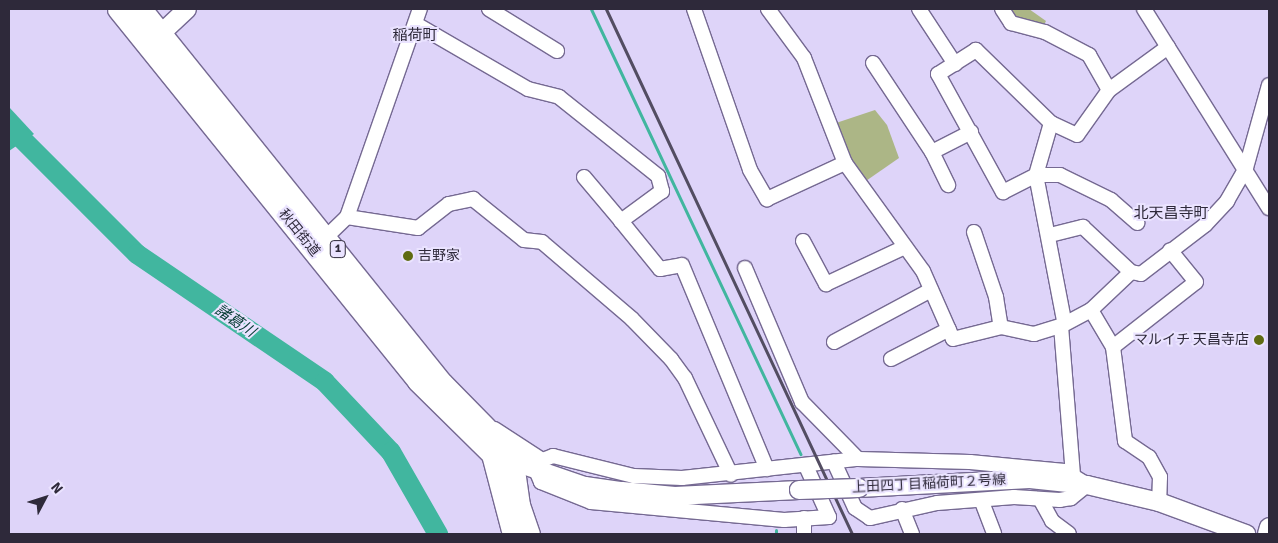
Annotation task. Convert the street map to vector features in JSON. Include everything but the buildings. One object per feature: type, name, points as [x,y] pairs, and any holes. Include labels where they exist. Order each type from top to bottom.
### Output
[{"type":"main road","name":"秋田街道","points":[[118,9],[155,40],[321,243],[442,382],[484,426],[513,463],[508,484],[513,534]]},
{"type":"main road","name":"秋田街道","points":[[141,9],[155,40]]},
{"type":"main road","name":"秋田街道","points":[[321,243],[437,404],[486,447],[508,484],[529,534]]},
{"type":"street","points":[[155,40],[187,9]]},
{"type":"street","points":[[321,243],[348,217],[420,9]]},
{"type":"street","points":[[489,9],[558,51]]},
{"type":"street","points":[[694,9],[750,170],[768,199],[845,163]]},
{"type":"street","points":[[768,9],[804,58],[845,163],[902,248],[923,271],[953,339],[1001,326],[1034,334],[1062,324],[1091,310],[1131,272]]},
{"type":"street","points":[[920,9],[955,64]]},
{"type":"street","points":[[1002,9],[1012,23],[1045,32],[1089,55],[1109,90]]},
{"type":"street","points":[[1144,9],[1246,168],[1269,208]]},
{"type":"street","points":[[416,24],[528,89],[560,97],[658,176],[662,192],[621,221]]},
{"type":"street","points":[[1137,223],[1111,200],[1060,175],[1036,175],[1003,192],[938,74],[976,50],[1050,123],[1077,134],[1109,90],[1168,47]]},
{"type":"street","points":[[873,63],[932,152],[948,185]]},
{"type":"street","points":[[1050,235],[1083,227],[1131,272],[1141,274],[1205,225],[1226,201],[1246,168],[1269,85]]},
{"type":"street","points":[[834,462],[862,516],[902,509],[982,502],[1072,498],[1080,480],[1050,235],[1036,175],[1050,123]]},
{"type":"street","points":[[932,152],[971,132]]},
{"type":"street","points":[[584,177],[660,269],[682,265],[767,469]]},
{"type":"street","points":[[348,217],[418,228],[449,204],[473,199],[524,240],[542,242],[632,319],[685,378],[730,475]]},
{"type":"street","points":[[974,232],[996,297],[1001,326]]},
{"type":"street","points":[[804,241],[826,284],[902,248]]},
{"type":"street","points":[[1113,347],[1196,282],[1170,250]]},
{"type":"street","points":[[745,268],[802,402],[858,459]]},
{"type":"street","points":[[834,342],[931,290]]},
{"type":"street","points":[[1091,310],[1113,347],[1125,441],[1149,457],[1160,477],[1159,502]]},
{"type":"street","points":[[891,360],[948,329]]},
{"type":"street","points":[[484,426],[538,466],[541,482],[591,502],[683,513],[804,518],[829,517],[806,466]]},
{"type":"street","points":[[486,447],[513,463],[538,466]]},
{"type":"street","points":[[508,484],[521,474],[553,456],[634,476],[730,475],[858,459],[970,462],[1080,480]]},
{"type":"street","name":"上田四丁目稲荷町２号線","points":[[538,466],[605,488],[675,496],[1030,479],[1080,480],[1159,502],[1246,534]]},
{"type":"street","points":[[1040,499],[1052,521],[1069,534]]},
{"type":"street","points":[[982,502],[994,534]]},
{"type":"street","points":[[902,509],[912,534]]},
{"type":"street","points":[[804,518],[804,534]]},
{"type":"street","points":[[1267,534],[1269,527]]},
{"type":"shaded area","points":[[1006,9],[1029,9],[1046,21],[1044,25],[1010,15]]},
{"type":"shaded area","points":[[9,107],[34,134],[9,151]]},
{"type":"shaded area","points":[[875,110],[887,125],[899,158],[863,183],[833,124]]},
{"type":"waterway","points":[[591,9],[800,454]]},
{"type":"waterway","name":"諸葛川","points":[[9,126],[137,254],[325,382],[391,452],[438,534]]},
{"type":"railway","points":[[606,9],[852,534]]},
{"type":"place","name":"吉野家","points":[[408,256]]},
{"type":"place","name":"マルイチ 天昌寺店","points":[[1259,340]]},
{"type":"district","name":"稲荷町","points":[[415,36]]},
{"type":"district","name":"北天昌寺町","points":[[1171,214]]}]
